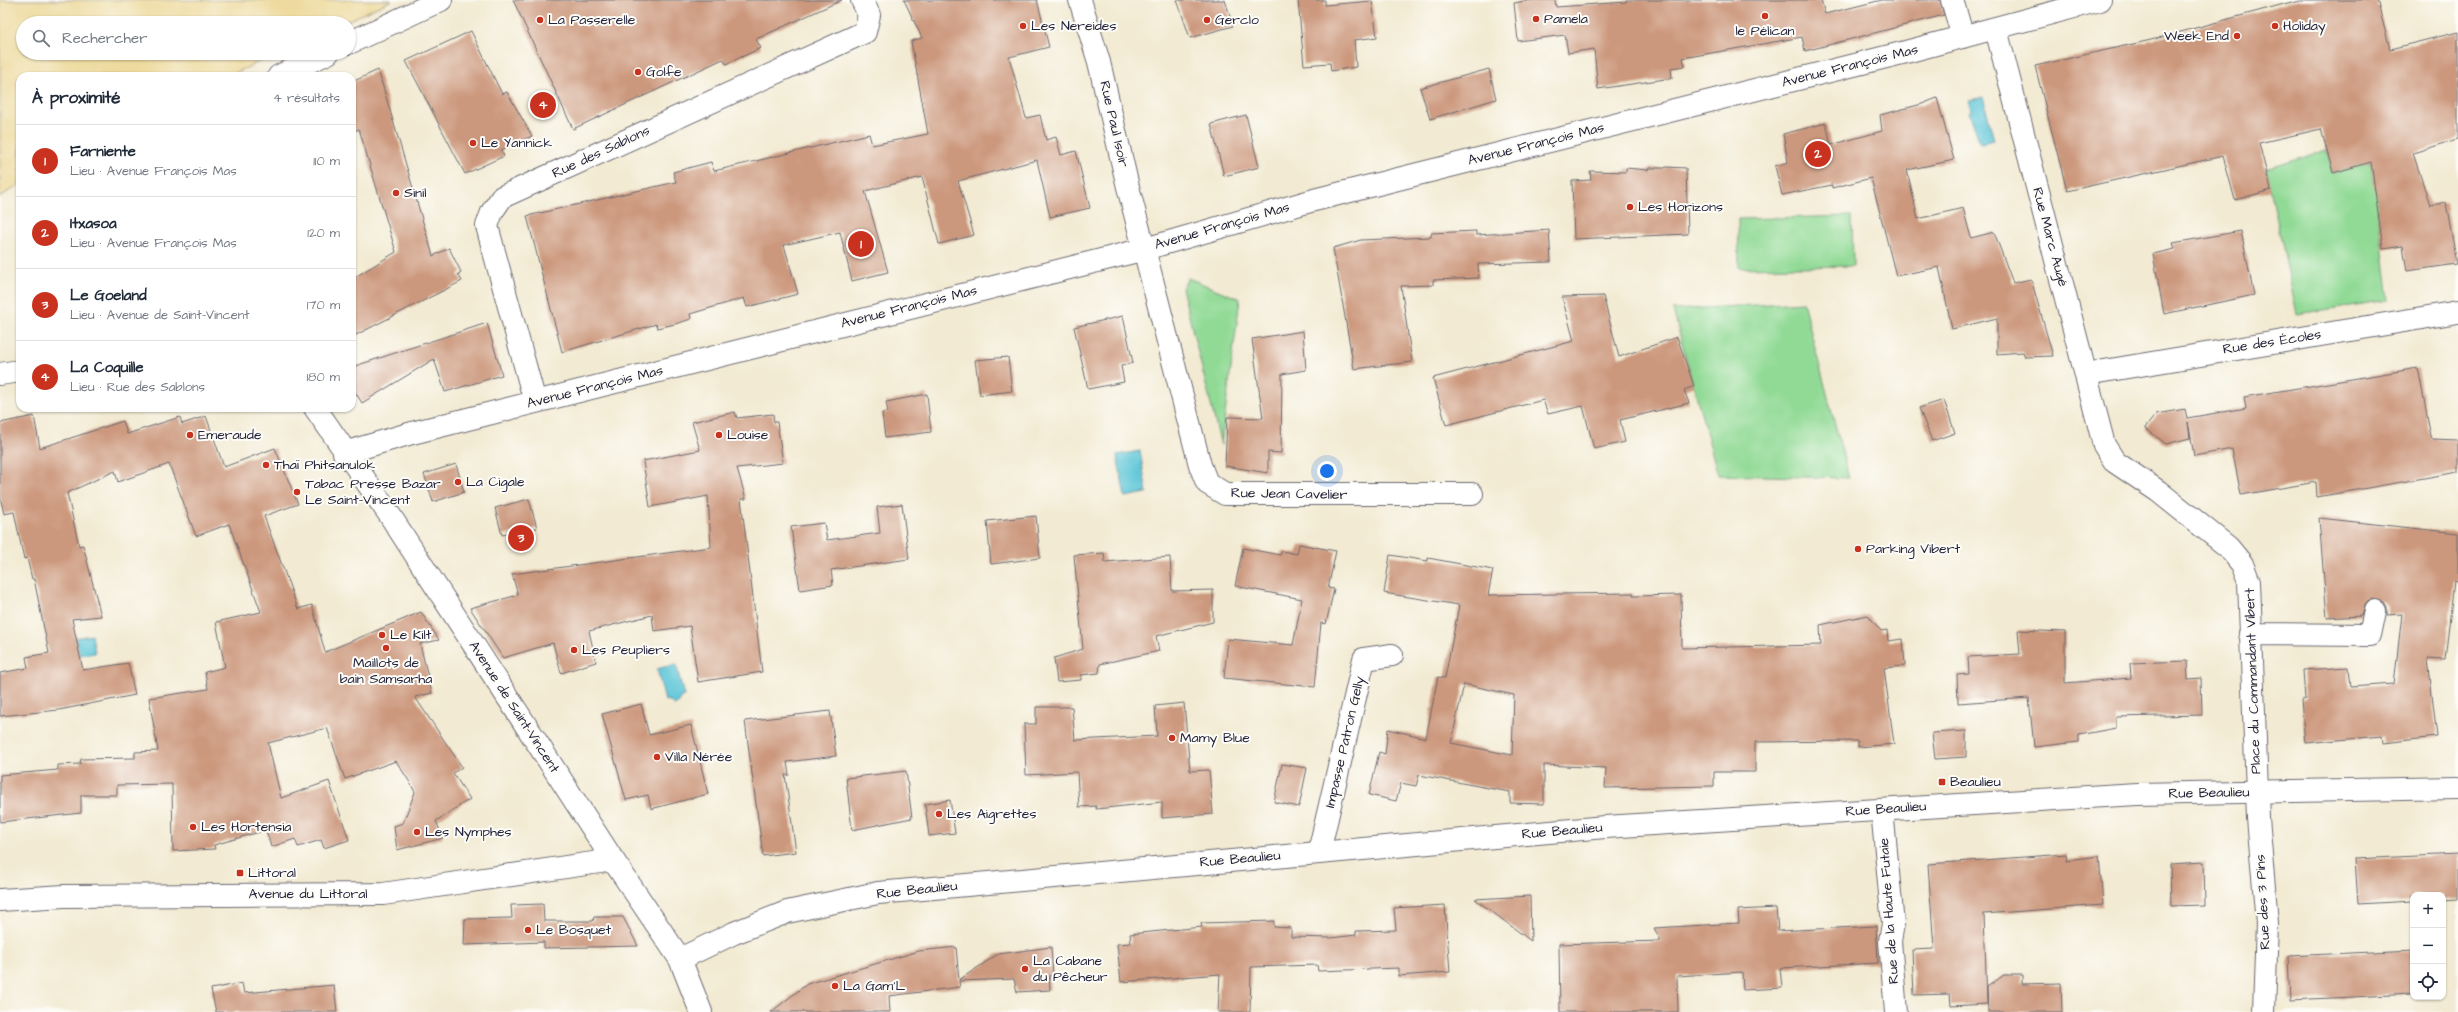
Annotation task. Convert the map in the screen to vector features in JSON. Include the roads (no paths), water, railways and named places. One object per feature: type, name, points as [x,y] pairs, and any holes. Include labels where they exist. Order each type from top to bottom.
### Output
[{"type":"street","points":[[356,40],[441,0]]},
{"type":"street","name":"Rue des Sablons","points":[[535,402],[487,226],[492,212],[502,197],[865,32],[869,15],[862,0]]},
{"type":"street","name":"Rue Paul Isoir","points":[[1080,0],[1099,62],[1145,249]]},
{"type":"street","points":[[1952,0],[1963,37]]},
{"type":"street","name":"Avenue François Mas","points":[[344,453],[535,402],[1145,249],[1314,200],[1996,29],[2100,0]]},
{"type":"street","name":"Rue Marc Augé","points":[[1996,29],[2104,445]]},
{"type":"street","points":[[288,72],[313,60]]},
{"type":"street","name":"Rue Jean Cavelier","points":[[1145,249],[1200,465],[1207,483],[1225,494],[1472,494]]},
{"type":"street","name":"Rue des Écoles","points":[[2086,374],[2226,349],[2458,312]]},
{"type":"street","points":[[0,374],[16,372]]},
{"type":"street","name":"Avenue de Saint-Vincent","points":[[318,412],[344,453],[391,517],[613,860],[680,959],[701,1012]]},
{"type":"street","name":"Place du Commandant Vibert","points":[[2104,445],[2115,462],[2158,491],[2228,547],[2242,564],[2249,582],[2257,792]]},
{"type":"street","points":[[2250,634],[2370,635],[2375,611]]},
{"type":"street","name":"Impasse Patron Gelly","points":[[1319,852],[1364,659],[1392,655]]},
{"type":"street","name":"Rue Beaulieu","points":[[680,959],[734,933],[787,912],[878,893],[1605,827],[2137,794],[2458,788]]},
{"type":"street","name":"Rue des 3 Pins","points":[[2257,792],[2267,923],[2264,1012]]},
{"type":"street","name":"Rue de la Haute Futaie","points":[[1882,810],[1892,924],[1890,941],[1896,1012]]},
{"type":"street","name":"Avenue du Littoral","points":[[0,900],[64,896],[383,894],[613,860]]},
{"type":"water","points":[[1983,97],[1994,140],[1980,143],[1969,112],[1971,111],[1969,101]]},
{"type":"water","points":[[1140,451],[1147,493],[1125,497],[1117,455]]},
{"type":"water","points":[[92,635],[95,653],[58,658],[55,641]]},
{"type":"water","points":[[676,664],[684,696],[681,697],[679,703],[674,705],[668,700],[665,701],[657,669]]},
{"type":"place","name":"le Pélican","points":[[1765,16]]},
{"type":"place","name":"Pamela","points":[[1536,19]]},
{"type":"place","name":"La Passerelle","points":[[540,20]]},
{"type":"place","name":"Gerclo","points":[[1207,20]]},
{"type":"place","name":"Les Nereides","points":[[1023,26]]},
{"type":"place","name":"Holiday","points":[[2275,26]]},
{"type":"place","name":"Week End","points":[[2237,36]]},
{"type":"place","name":"Golfe","points":[[638,72]]},
{"type":"place","name":"La Coquille","points":[[543,105]]},
{"type":"place","name":"Le Yannick","points":[[473,143]]},
{"type":"place","name":"Itxasoa","points":[[1818,154]]},
{"type":"place","name":"Sinil","points":[[396,193]]},
{"type":"place","name":"Les Horizons","points":[[1630,207]]},
{"type":"place","name":"Farniente","points":[[861,244]]},
{"type":"place","name":"Emeraude","points":[[190,435]]},
{"type":"place","name":"Louise","points":[[719,435]]},
{"type":"place","name":"Thaï Phitsanulok","points":[[266,465]]},
{"type":"place","name":"La Cigale","points":[[458,482]]},
{"type":"place","name":"Tabac Presse Bazar Le Saint-Vincent","points":[[297,492]]},
{"type":"place","name":"Le Goeland","points":[[521,538]]},
{"type":"place","name":"Parking Vibert","points":[[1858,549]]},
{"type":"place","name":"Le Kilt","points":[[382,635]]},
{"type":"place","name":"Maillots de bain Samsarha","points":[[386,648]]},
{"type":"place","name":"Les Peupliers","points":[[574,650]]},
{"type":"place","name":"Mamy Blue","points":[[1172,738]]},
{"type":"place","name":"Villa Nérée","points":[[657,757]]},
{"type":"place","name":"Beaulieu","points":[[1942,782]]},
{"type":"place","name":"Les Aigrettes","points":[[939,814]]},
{"type":"place","name":"Les Hortensia","points":[[193,827]]},
{"type":"place","name":"Les Nymphes","points":[[417,832]]},
{"type":"place","name":"Littoral","points":[[240,873]]},
{"type":"place","name":"Le Bosquet","points":[[528,930]]},
{"type":"place","name":"La Cabane du Pêcheur","points":[[1025,969]]},
{"type":"place","name":"La Gam'L","points":[[835,986]]}]
